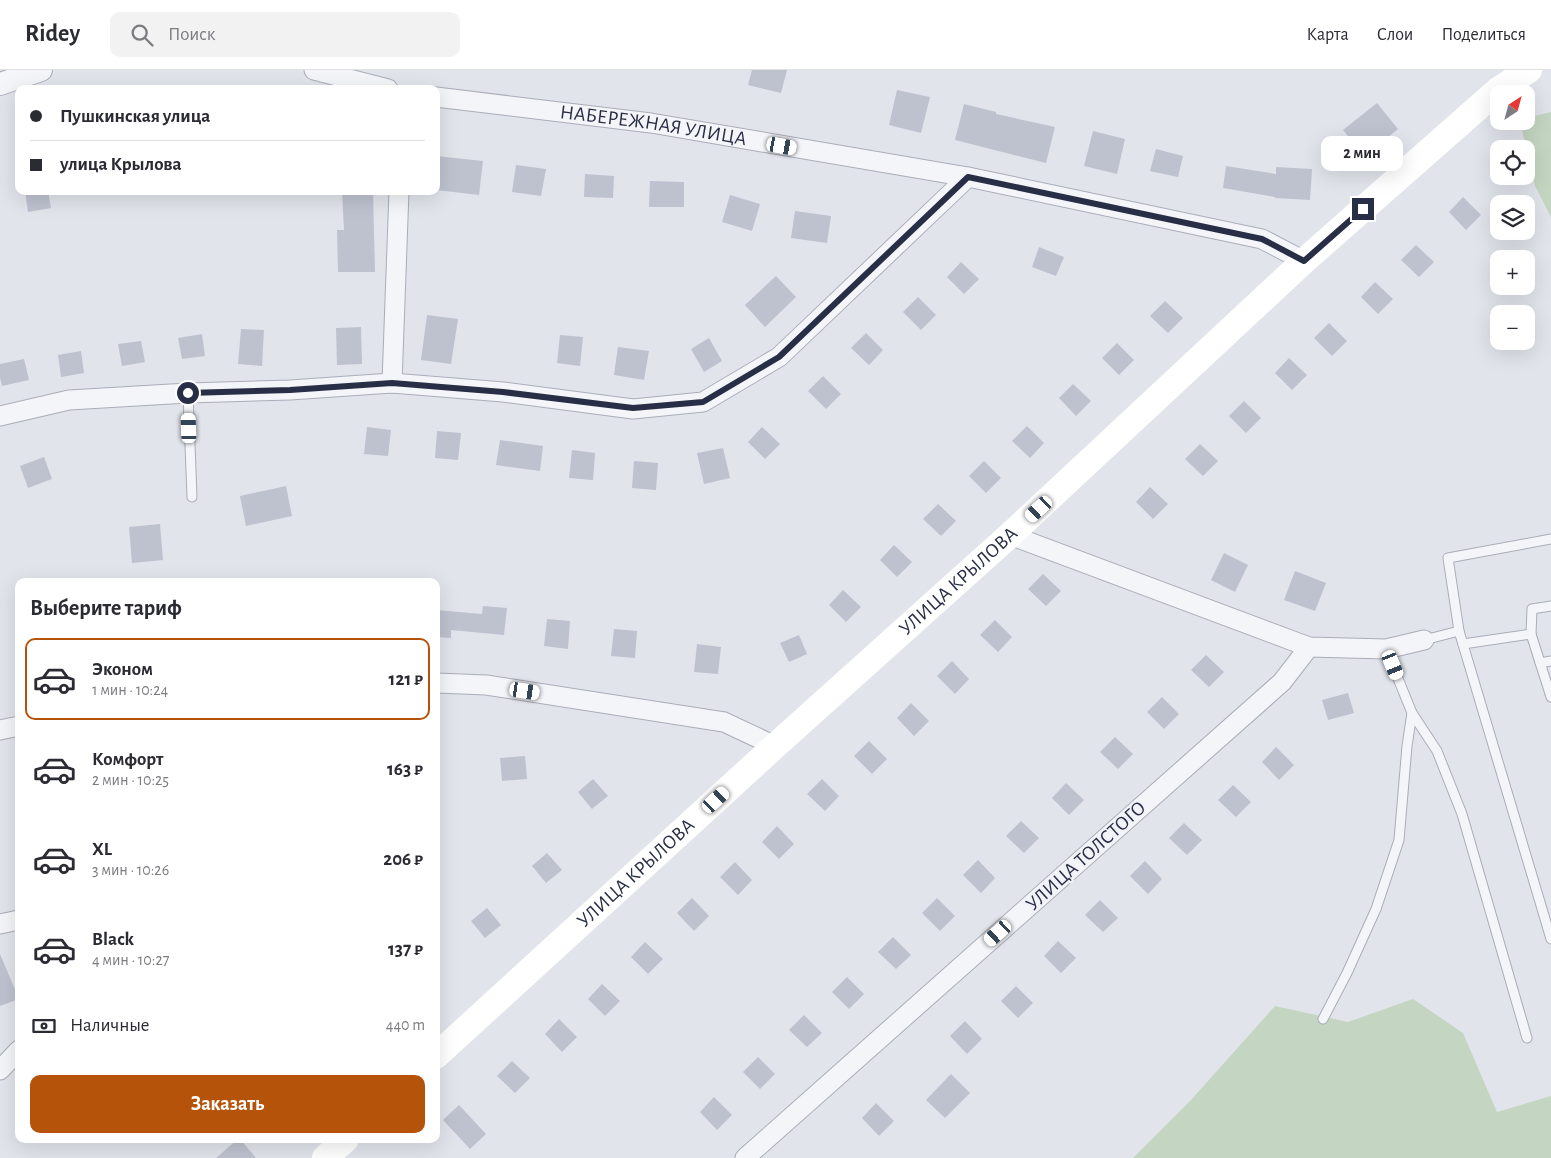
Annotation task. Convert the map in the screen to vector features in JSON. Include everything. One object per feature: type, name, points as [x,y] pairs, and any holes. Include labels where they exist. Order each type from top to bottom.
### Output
[{"type":"main road","name":"УЛИЦА КРЫЛОВА","points":[[440,1052],[774,746],[1010,536],[1304,261],[1498,90],[1528,70]]},
{"type":"main road","points":[[325,1158],[342,1143]]},
{"type":"street","points":[[0,84],[41,70]]},
{"type":"street","points":[[314,70],[372,85]]},
{"type":"street","name":"НАБЕРЕЖНАЯ УЛИЦА","points":[[440,97],[651,123],[968,177],[1262,239],[1304,261]]},
{"type":"street","points":[[0,416],[69,400],[188,393],[290,390],[392,383],[503,392],[633,408],[703,402],[779,357],[968,177]]},
{"type":"street","points":[[392,383],[399,195]]},
{"type":"street","points":[[1010,536],[1309,647],[1386,649],[1424,640]]},
{"type":"street","name":"УЛИЦА ТОЛСТОГО","points":[[745,1158],[1282,682],[1309,647]]},
{"type":"street","points":[[440,683],[486,685],[724,722],[774,746]]},
{"type":"street","points":[[0,730],[15,727]]},
{"type":"street","points":[[0,924],[15,921]]},
{"type":"street","points":[[0,1070],[15,1054]]},
{"type":"lane","points":[[188,393],[192,497]]},
{"type":"lane","points":[[1551,539],[1448,558],[1459,631],[1551,939]]},
{"type":"lane","points":[[1551,606],[1532,609],[1531,634],[1551,697]]},
{"type":"lane","points":[[1424,640],[1459,631]]},
{"type":"lane","points":[[1463,644],[1531,634]]},
{"type":"lane","points":[[1386,649],[1412,713],[1437,751],[1462,814],[1527,1038]]},
{"type":"lane","points":[[1540,663],[1551,661]]},
{"type":"lane","points":[[1324,1019],[1376,909],[1398,840],[1412,713]]},
{"type":"green space","points":[[1551,112],[1551,217],[1535,185],[1535,140],[1524,140],[1522,130],[1535,130],[1535,116]]},
{"type":"green space","points":[[1413,999],[1463,1033],[1497,1112],[1551,1096],[1551,1158],[1133,1158],[1191,1100],[1275,1006],[1348,1022]]},
{"type":"building","points":[[752,70],[787,70],[781,93],[748,85]]},
{"type":"building","points":[[897,90],[930,97],[921,133],[889,125]]},
{"type":"building","points":[[1377,103],[1398,129],[1364,156],[1343,130]]},
{"type":"building","points":[[964,104],[996,112],[996,114],[1055,127],[1046,163],[955,140]]},
{"type":"building","points":[[1093,131],[1125,139],[1117,174],[1084,166]]},
{"type":"building","points":[[1156,149],[1183,156],[1178,177],[1150,171]]},
{"type":"building","points":[[440,156],[483,161],[479,195],[440,190]]},
{"type":"building","points":[[516,165],[546,169],[541,196],[512,192]]},
{"type":"building","points":[[1226,166],[1276,174],[1276,167],[1312,169],[1310,200],[1275,198],[1223,188]]},
{"type":"building","points":[[585,174],[614,176],[613,198],[584,197]]},
{"type":"building","points":[[650,181],[684,182],[684,207],[649,207]]},
{"type":"building","points":[[26,195],[49,195],[51,208],[28,212]]},
{"type":"building","points":[[342,195],[373,195],[375,272],[338,272],[337,230],[344,230]]},
{"type":"building","points":[[730,195],[760,204],[752,231],[722,222]]},
{"type":"building","points":[[1463,197],[1481,215],[1466,230],[1449,212]]},
{"type":"building","points":[[795,211],[831,216],[827,243],[791,238]]},
{"type":"building","points":[[1416,245],[1434,262],[1419,277],[1401,260]]},
{"type":"building","points":[[1039,247],[1064,257],[1056,276],[1032,267]]},
{"type":"building","points":[[961,262],[979,279],[964,294],[947,277]]},
{"type":"building","points":[[776,276],[796,297],[765,327],[745,305]]},
{"type":"building","points":[[1375,282],[1393,299],[1378,314],[1361,297]]},
{"type":"building","points":[[918,297],[936,315],[921,330],[903,312]]},
{"type":"building","points":[[1165,301],[1183,318],[1168,333],[1150,316]]},
{"type":"building","points":[[427,315],[458,319],[451,364],[421,360]]},
{"type":"building","points":[[1329,323],[1347,341],[1332,356],[1314,338]]},
{"type":"building","points":[[361,327],[362,364],[337,365],[336,328]]},
{"type":"building","points":[[241,329],[264,330],[262,366],[238,364]]},
{"type":"building","points":[[866,333],[883,350],[869,365],[851,348]]},
{"type":"building","points":[[202,334],[205,356],[182,359],[178,338]]},
{"type":"building","points":[[560,335],[583,337],[580,366],[557,363]]},
{"type":"building","points":[[709,338],[722,361],[704,372],[691,349]]},
{"type":"building","points":[[141,341],[145,362],[122,366],[118,344]]},
{"type":"building","points":[[1117,343],[1134,360],[1119,375],[1102,358]]},
{"type":"building","points":[[618,347],[649,351],[644,380],[614,375]]},
{"type":"building","points":[[81,351],[84,373],[61,377],[58,355]]},
{"type":"building","points":[[1289,358],[1307,375],[1292,390],[1275,373]]},
{"type":"building","points":[[24,359],[29,380],[2,386],[0,364]]},
{"type":"building","points":[[823,376],[841,394],[826,409],[808,391]]},
{"type":"building","points":[[1073,384],[1091,401],[1076,416],[1059,398]]},
{"type":"building","points":[[1244,401],[1261,418],[1246,433],[1229,416]]},
{"type":"building","points":[[1027,426],[1044,443],[1030,458],[1012,441]]},
{"type":"building","points":[[367,427],[391,430],[388,456],[364,454]]},
{"type":"building","points":[[762,427],[780,444],[765,459],[748,442]]},
{"type":"building","points":[[437,431],[461,433],[458,460],[435,458]]},
{"type":"building","points":[[500,440],[543,446],[540,471],[496,465]]},
{"type":"building","points":[[1200,444],[1218,461],[1203,476],[1185,459]]},
{"type":"building","points":[[723,448],[730,478],[704,484],[697,453]]},
{"type":"building","points":[[572,450],[595,453],[593,480],[569,478]]},
{"type":"building","points":[[44,457],[52,479],[28,488],[20,466]]},
{"type":"building","points":[[634,461],[658,463],[656,490],[632,488]]},
{"type":"building","points":[[984,461],[1001,478],[986,493],[969,476]]},
{"type":"building","points":[[286,486],[292,516],[246,526],[240,496]]},
{"type":"building","points":[[1150,487],[1168,504],[1153,519],[1136,502]]},
{"type":"building","points":[[938,504],[956,521],[941,536],[923,519]]},
{"type":"building","points":[[160,524],[163,560],[132,563],[129,527]]},
{"type":"building","points":[[894,545],[912,562],[897,577],[880,560]]},
{"type":"building","points":[[1224,553],[1248,565],[1235,592],[1211,580]]},
{"type":"building","points":[[1295,571],[1326,583],[1315,611],[1284,600]]},
{"type":"building","points":[[1043,574],[1061,591],[1046,606],[1028,589]]},
{"type":"building","points":[[843,590],[861,607],[846,622],[829,605]]},
{"type":"building","points":[[483,606],[507,608],[504,635],[451,630],[451,638],[440,637],[440,610],[482,614]]},
{"type":"building","points":[[547,619],[570,621],[568,649],[544,646]]},
{"type":"building","points":[[995,620],[1012,637],[998,652],[980,635]]},
{"type":"building","points":[[614,629],[637,631],[635,658],[611,656]]},
{"type":"building","points":[[799,635],[807,654],[789,662],[780,643]]},
{"type":"building","points":[[697,644],[721,647],[718,674],[694,672]]},
{"type":"building","points":[[1206,655],[1224,672],[1209,687],[1191,670]]},
{"type":"building","points":[[952,661],[969,679],[955,694],[937,676]]},
{"type":"building","points":[[1348,693],[1354,713],[1328,720],[1322,700]]},
{"type":"building","points":[[1162,697],[1179,714],[1164,729],[1147,712]]},
{"type":"building","points":[[911,703],[929,721],[914,736],[897,718]]},
{"type":"building","points":[[1115,737],[1133,754],[1118,769],[1100,752]]},
{"type":"building","points":[[869,741],[887,759],[872,774],[854,756]]},
{"type":"building","points":[[1276,747],[1294,765],[1279,780],[1262,762]]},
{"type":"building","points":[[525,756],[527,779],[502,781],[500,758]]},
{"type":"building","points":[[593,779],[608,796],[592,809],[578,792]]},
{"type":"building","points":[[822,779],[839,796],[825,811],[807,794]]},
{"type":"building","points":[[1066,783],[1084,800],[1069,815],[1052,798]]},
{"type":"building","points":[[1233,785],[1251,802],[1236,817],[1218,800]]},
{"type":"building","points":[[1021,821],[1039,838],[1024,853],[1006,836]]},
{"type":"building","points":[[1184,823],[1202,840],[1187,855],[1169,838]]},
{"type":"building","points":[[777,826],[794,844],[779,859],[762,842]]},
{"type":"building","points":[[547,853],[562,870],[546,883],[532,866]]},
{"type":"building","points":[[978,860],[995,878],[981,893],[963,875]]},
{"type":"building","points":[[1145,861],[1162,879],[1148,894],[1130,876]]},
{"type":"building","points":[[735,862],[752,880],[738,895],[720,877]]},
{"type":"building","points":[[692,898],[709,916],[694,931],[677,913]]},
{"type":"building","points":[[937,898],[955,916],[940,931],[922,913]]},
{"type":"building","points":[[1100,900],[1118,918],[1103,932],[1085,915]]},
{"type":"building","points":[[487,908],[501,925],[485,938],[471,921]]},
{"type":"building","points":[[893,937],[911,955],[896,969],[878,952]]},
{"type":"building","points":[[1058,941],[1076,958],[1061,973],[1044,956]]},
{"type":"building","points":[[645,942],[663,959],[648,974],[631,957]]},
{"type":"building","points":[[0,954],[15,990],[15,1000],[0,1006]]},
{"type":"building","points":[[847,977],[864,994],[849,1009],[832,992]]},
{"type":"building","points":[[602,984],[620,1001],[605,1016],[588,999]]},
{"type":"building","points":[[1016,986],[1033,1003],[1018,1018],[1001,1001]]},
{"type":"building","points":[[804,1015],[822,1033],[807,1047],[789,1030]]},
{"type":"building","points":[[559,1019],[577,1037],[562,1052],[545,1034]]},
{"type":"building","points":[[965,1021],[982,1039],[967,1054],[950,1036]]},
{"type":"building","points":[[758,1057],[775,1074],[760,1089],[743,1072]]},
{"type":"building","points":[[512,1061],[530,1078],[515,1093],[497,1076]]},
{"type":"building","points":[[951,1074],[970,1093],[945,1118],[926,1100]]},
{"type":"building","points":[[714,1097],[732,1115],[717,1130],[700,1112]]},
{"type":"building","points":[[876,1103],[894,1121],[879,1136],[862,1118]]},
{"type":"building","points":[[459,1105],[486,1134],[470,1149],[443,1120]]},
{"type":"building","points":[[233,1143],[243,1143],[256,1158],[216,1158]]},
{"type":"route","points":[[188,393],[290,390],[392,383],[503,392],[633,408],[703,402],[779,357],[968,177],[1262,239],[1304,261],[1363,209]]}]
